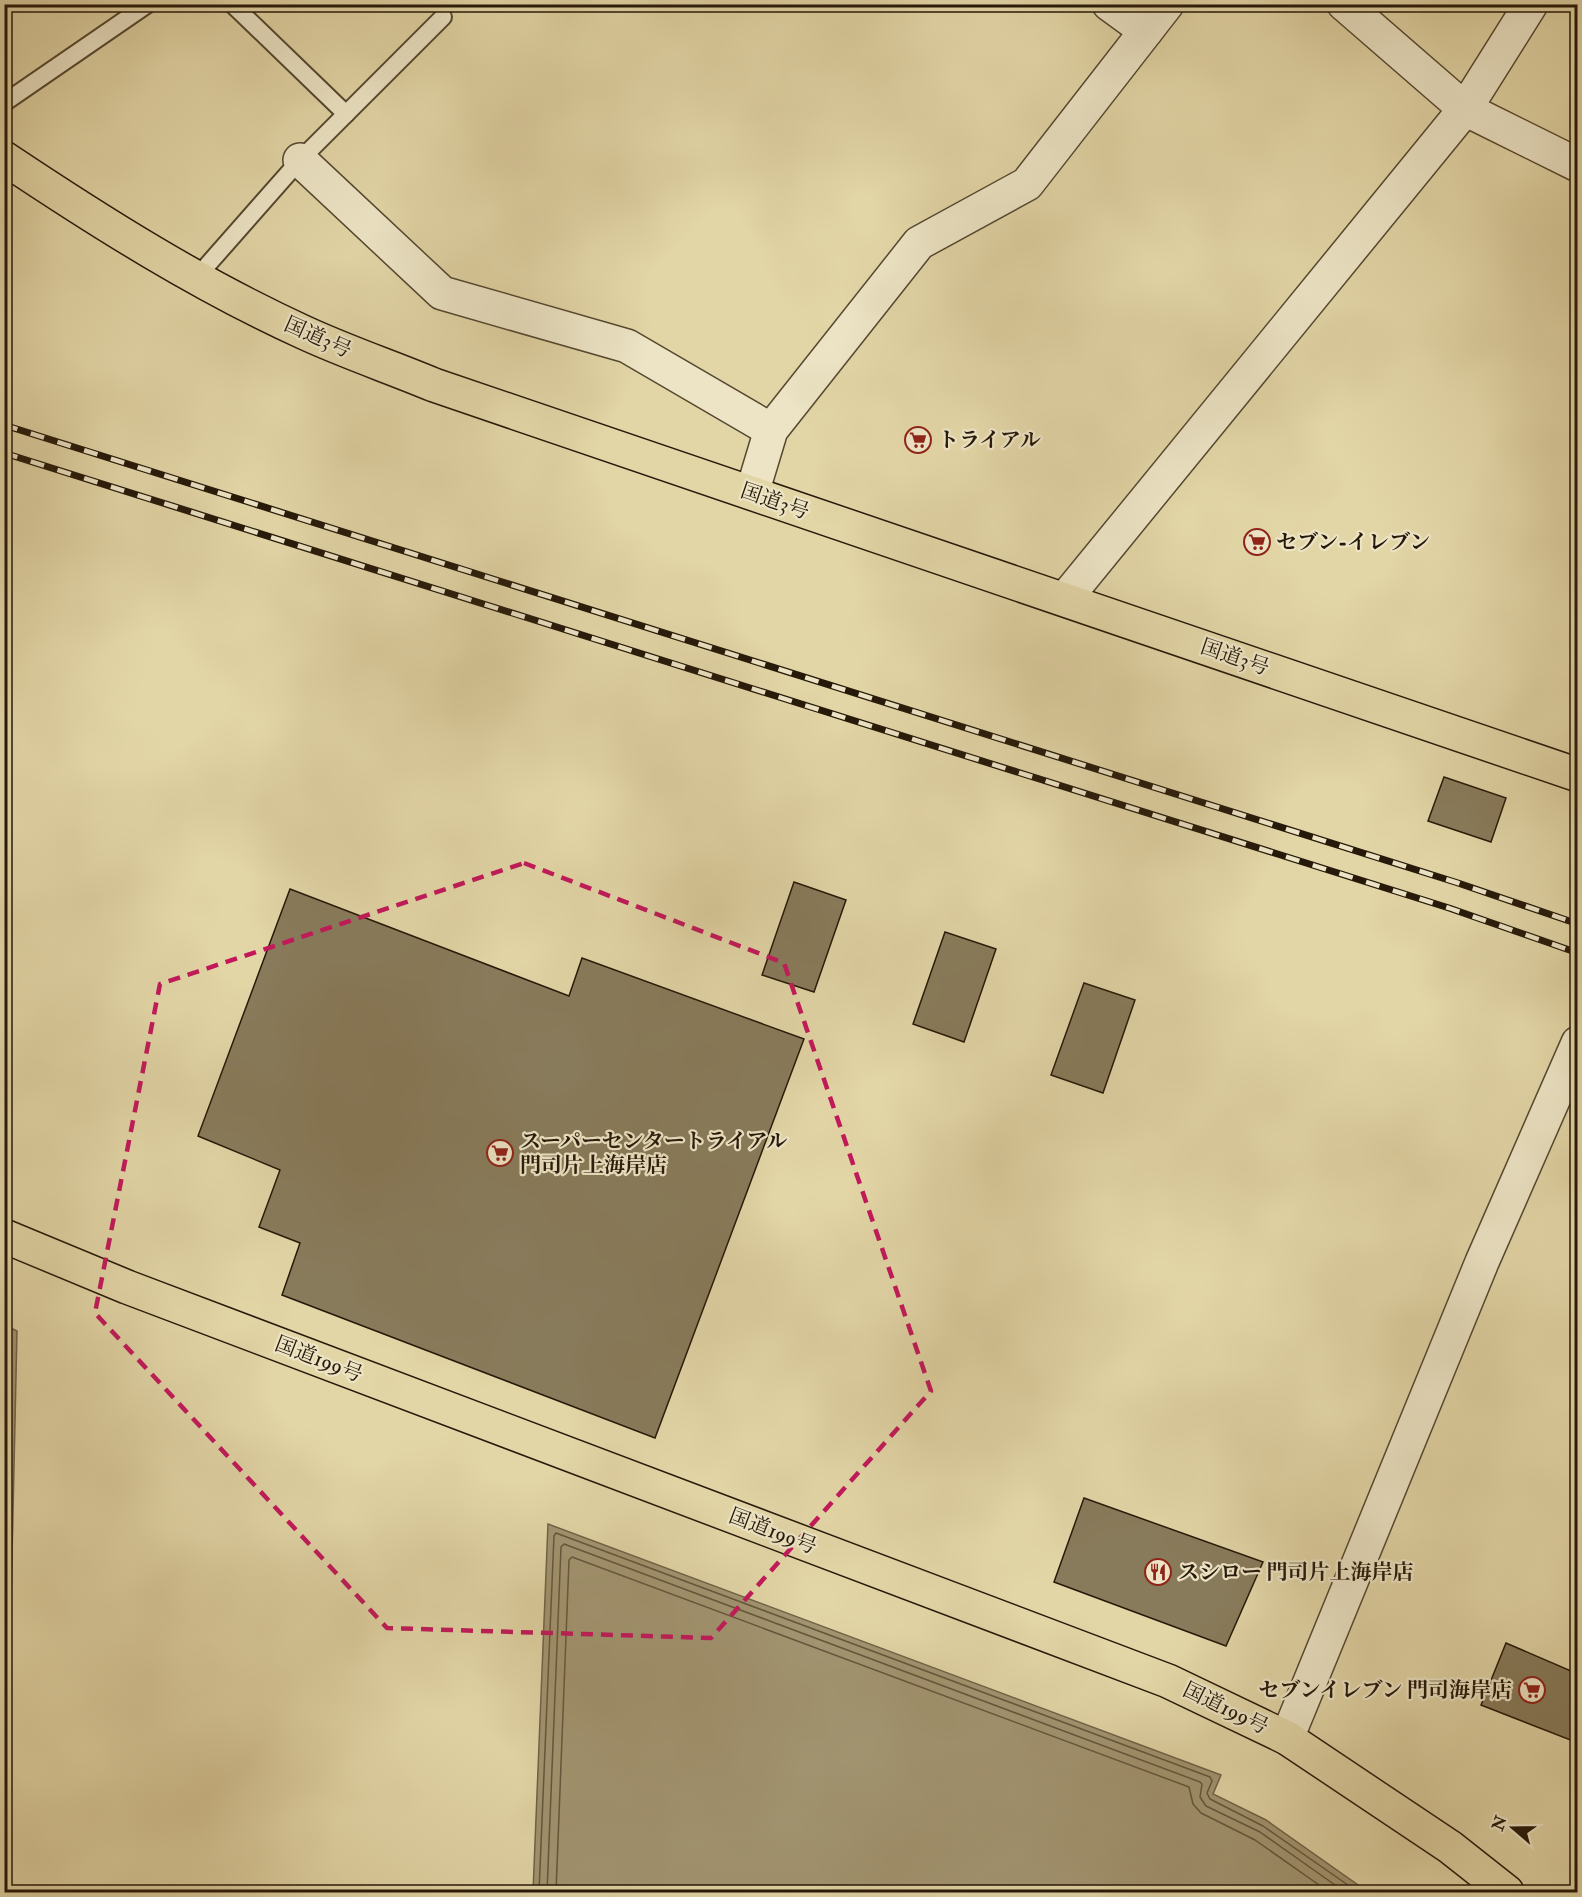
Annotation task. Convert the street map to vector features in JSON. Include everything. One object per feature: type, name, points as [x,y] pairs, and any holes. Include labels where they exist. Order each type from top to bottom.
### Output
[{"type":"highway","name":"国道3号","points":[[4,158],[83,211],[196,278],[304,332],[434,385],[1578,775]]},
{"type":"highway","name":"国道199号","points":[[4,1236],[138,1291],[1168,1680],[1287,1738],[1450,1847],[1507,1893]]},
{"type":"street","points":[[1110,4],[1146,31]]},
{"type":"street","points":[[752,493],[771,430],[919,243],[1027,184],[1167,4]]},
{"type":"street","points":[[1344,4],[1465,109],[1578,165]]},
{"type":"street","points":[[1065,599],[1465,109],[1531,4]]},
{"type":"street","points":[[300,160],[442,293],[627,346],[771,430]]},
{"type":"street","points":[[1287,1738],[1482,1262],[1578,1043]]},
{"type":"lane","points":[[4,103],[148,4]]},
{"type":"lane","points":[[232,4],[346,114]]},
{"type":"lane","points":[[196,278],[300,160],[443,17]]},
{"type":"highlighted area","points":[[524,863],[784,963],[931,1391],[711,1638],[387,1628],[95,1313],[160,984]]},
{"type":"water","points":[[5,1325],[17,1331],[5,1876]]},
{"type":"water","points":[[548,1524],[1221,1775],[1213,1794],[1266,1820],[1368,1892],[533,1892]]},
{"type":"building","points":[[1444,777],[1506,798],[1491,842],[1428,821]]},
{"type":"building","points":[[794,882],[846,900],[814,992],[762,975]]},
{"type":"building","name":"スーパーセンタートライアル 門司片上海岸店","points":[[290,889],[569,996],[582,958],[804,1039],[655,1438],[282,1295],[300,1243],[259,1227],[280,1170],[198,1136]]},
{"type":"building","points":[[945,932],[996,949],[964,1042],[913,1024]]},
{"type":"building","points":[[1084,983],[1135,1000],[1103,1093],[1051,1075]]},
{"type":"building","name":"スシロー 門司片上海岸店","points":[[1084,1498],[1263,1562],[1226,1646],[1054,1582]]},
{"type":"building","name":"セブンイレブン 門司海岸店","points":[[1506,1643],[1578,1674],[1578,1743],[1481,1705]]},
{"type":"railway","points":[[4,425],[1458,883],[1578,924]]},
{"type":"railway","points":[[4,453],[1449,908],[1578,953]]},
{"type":"place","name":"トライアル","points":[[918,440]]},
{"type":"place","name":"セブン-イレブン","points":[[1257,542]]},
{"type":"place","name":"スーパーセンタートライアル 門司片上海岸店","points":[[500,1153]]},
{"type":"place","name":"スシロー 門司片上海岸店","points":[[1158,1572]]},
{"type":"place","name":"セブンイレブン 門司海岸店","points":[[1532,1690]]}]
